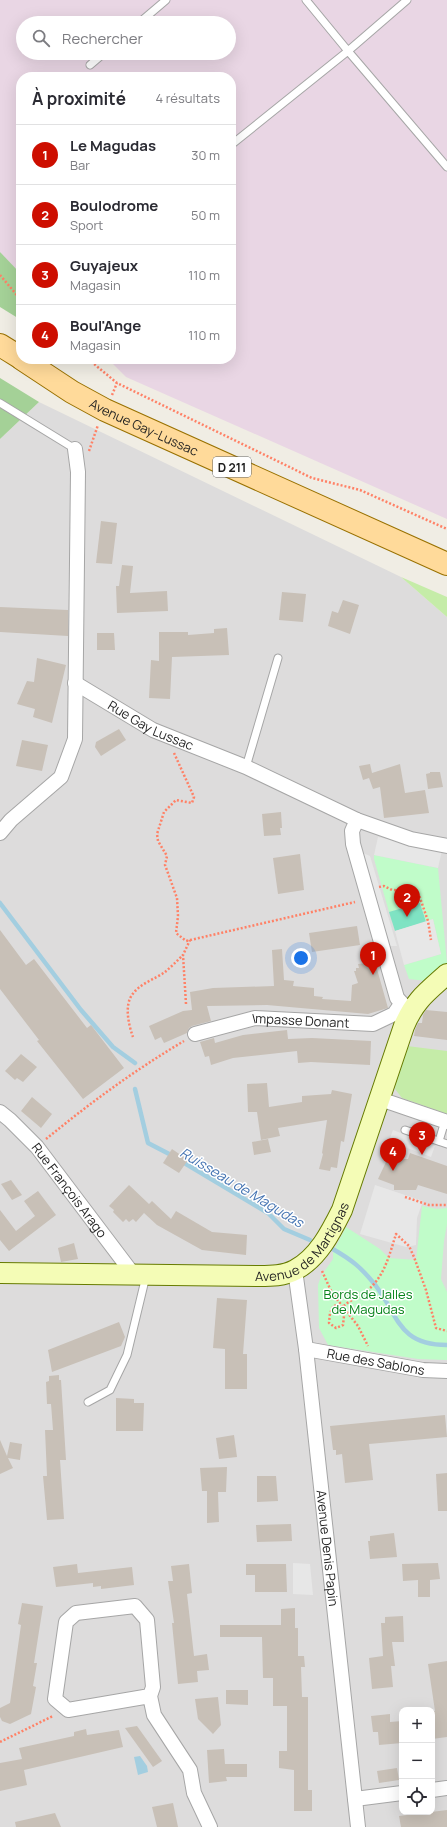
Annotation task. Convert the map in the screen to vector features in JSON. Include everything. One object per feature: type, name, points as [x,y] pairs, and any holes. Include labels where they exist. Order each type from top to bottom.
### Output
[{"type":"main road","name":"Avenue Gay-Lussac","points":[[0,345],[16,356]]},
{"type":"main road","name":"Avenue Gay-Lussac","points":[[29,364],[72,392],[105,410],[447,564]]},
{"type":"street","points":[[0,833],[11,820],[61,777],[75,739],[78,472],[75,448]]},
{"type":"street","name":"Rue Gay Lussac","points":[[75,683],[153,730],[246,767],[357,820],[411,839],[447,846]]},
{"type":"street","points":[[357,820],[352,831],[353,844],[397,998],[406,1008]]},
{"type":"street","name":"Avenue de Martignas","points":[[0,1273],[277,1276],[295,1270],[314,1254],[328,1236],[342,1210],[380,1099],[406,1008],[420,998],[447,974]]},
{"type":"street","name":"Impasse Donant","points":[[195,1034],[255,1018],[373,1024],[406,1008]]},
{"type":"street","points":[[380,1099],[446,1122]]},
{"type":"street","name":"Rue François Arago","points":[[0,1112],[37,1147],[140,1274]]},
{"type":"street","name":"Avenue Denis Papin","points":[[295,1270],[306,1349],[358,1827]]},
{"type":"street","name":"Rue des Sablons","points":[[306,1349],[423,1370],[447,1371]]},
{"type":"street","points":[[150,1696],[68,1710],[55,1699],[66,1622],[76,1613],[135,1606],[147,1620],[153,1687],[150,1696],[154,1715],[190,1770],[194,1793],[210,1827]]},
{"type":"street","points":[[435,1790],[447,1788]]},
{"type":"street","points":[[355,1799],[399,1794]]},
{"type":"lane","points":[[147,16],[166,0]]},
{"type":"lane","points":[[306,0],[447,167]]},
{"type":"lane","points":[[236,141],[348,51],[407,0]]},
{"type":"lane","points":[[90,65],[96,60]]},
{"type":"lane","points":[[0,403],[75,448]]},
{"type":"lane","points":[[246,767],[278,658]]},
{"type":"lane","points":[[439,1141],[446,1122]]},
{"type":"lane","points":[[405,1130],[447,1144]]},
{"type":"lane","points":[[88,1402],[110,1390],[127,1355],[140,1274]]},
{"type":"path","points":[[0,275],[16,294]]},
{"type":"path","points":[[94,364],[118,383],[312,478],[360,490],[447,529]]},
{"type":"path","points":[[170,736],[174,754],[194,797],[192,803],[176,800],[164,812],[157,834],[158,842],[167,856],[165,865],[177,898],[178,916],[176,933],[186,941],[368,894],[384,886],[392,890],[415,891],[419,895],[428,921],[431,940]]},
{"type":"path","points":[[186,1004],[184,956],[190,940]]},
{"type":"path","points":[[133,1037],[130,1028],[128,1009],[131,995],[184,956]]},
{"type":"path","points":[[37,1147],[87,1106],[154,1059],[195,1034]]},
{"type":"path","points":[[405,1197],[429,1204],[447,1205]]},
{"type":"path","points":[[340,1309],[364,1293],[386,1269],[396,1234],[409,1246],[414,1256],[426,1290],[436,1328],[447,1331]]},
{"type":"path","points":[[314,1254],[332,1293],[358,1326],[366,1341],[370,1352],[369,1360]]},
{"type":"path","points":[[334,1305],[340,1309],[344,1316],[343,1325],[336,1328],[329,1323],[330,1313],[334,1305]]},
{"type":"path","points":[[0,1742],[58,1713],[68,1710]]},
{"type":"shaded area","points":[[0,0],[447,0],[447,519],[126,377],[113,364],[236,364],[236,72],[16,72],[16,269],[0,252]]},
{"type":"shaded area","points":[[39,402],[401,577],[447,617],[447,1827],[0,1827],[0,439]]},
{"type":"shaded area","points":[[378,837],[442,850],[438,868],[374,855]]},
{"type":"shaded area","points":[[363,853],[370,856],[397,946],[390,946]]},
{"type":"shaded area","points":[[433,919],[441,954],[404,965],[395,931]]},
{"type":"shaded area","points":[[393,1130],[435,1146],[431,1157],[389,1141]]},
{"type":"shaded area","points":[[375,1185],[423,1201],[417,1218],[416,1245],[406,1247],[360,1234]]},
{"type":"shaded area","points":[[293,1563],[310,1564],[313,1595],[293,1594]]},
{"type":"green space","points":[[0,252],[16,269],[16,317],[0,307]]},
{"type":"green space","points":[[0,378],[39,402],[0,439]]},
{"type":"green space","points":[[401,577],[447,597],[447,617]]},
{"type":"green space","points":[[374,855],[438,868],[447,963],[426,981],[409,979],[404,965],[441,954],[433,919],[426,922],[420,903],[389,912]]},
{"type":"green space","points":[[420,903],[426,922],[395,931],[389,912]]},
{"type":"green space","points":[[407,1046],[447,1051],[447,1114],[402,1098],[395,1089],[396,1079]]},
{"type":"green space","name":"Bords de Jalles de Magudas","points":[[422,1206],[437,1209],[447,1208],[447,1224],[441,1279],[447,1292],[447,1360],[418,1359],[328,1345],[319,1328],[318,1285],[321,1276],[333,1259],[333,1252],[346,1227],[380,1249],[389,1258],[416,1260]]},
{"type":"water","points":[[140,1756],[147,1766],[148,1772],[138,1775],[134,1757]]},
{"type":"building","points":[[101,521],[117,523],[112,564],[96,563]]},
{"type":"building","points":[[122,565],[133,566],[130,593],[167,591],[168,611],[117,613],[116,586],[119,586]]},
{"type":"building","points":[[282,592],[306,594],[303,622],[279,620]]},
{"type":"building","points":[[343,600],[359,605],[350,634],[328,626],[332,611],[338,613]]},
{"type":"building","points":[[0,607],[68,610],[68,636],[0,632]]},
{"type":"building","points":[[227,628],[229,655],[172,657],[170,699],[149,698],[151,660],[159,661],[159,632],[188,632],[188,635],[214,633],[214,629]]},
{"type":"building","points":[[97,633],[114,633],[115,650],[97,650]]},
{"type":"building","points":[[37,658],[66,665],[52,723],[33,717],[35,709],[17,704],[27,681],[34,682]]},
{"type":"building","points":[[119,729],[126,740],[101,756],[95,747],[96,742]]},
{"type":"building","points":[[22,740],[48,745],[42,771],[16,766]]},
{"type":"building","points":[[370,764],[372,773],[400,764],[405,793],[425,790],[429,813],[384,818],[380,787],[373,789],[369,778],[363,780],[359,766]]},
{"type":"building","points":[[430,772],[440,772],[443,787],[428,789],[426,774]]},
{"type":"building","points":[[281,812],[281,835],[264,836],[262,814]]},
{"type":"building","points":[[300,854],[304,890],[278,894],[273,858]]},
{"type":"building","points":[[357,926],[360,945],[312,952],[309,933]]},
{"type":"building","points":[[0,930],[26,965],[34,959],[87,1028],[91,1025],[124,1068],[83,1099],[37,1041],[39,1040],[0,989]]},
{"type":"building","points":[[282,949],[284,980],[294,981],[293,986],[314,988],[314,996],[323,997],[322,999],[351,1001],[352,985],[358,983],[354,971],[356,971],[356,968],[359,968],[358,964],[375,962],[388,1008],[368,1014],[267,1005],[207,1006],[211,1021],[192,1026],[189,1028],[187,1033],[164,1043],[161,1037],[155,1040],[149,1026],[183,1011],[192,1010],[190,992],[213,988],[274,986],[272,950]]},
{"type":"building","points":[[426,1010],[447,1012],[447,1040],[414,1036],[418,1023],[422,1023],[423,1015]]},
{"type":"building","points":[[287,1030],[288,1039],[312,1038],[371,1041],[370,1065],[311,1062],[298,1063],[297,1051],[233,1058],[211,1065],[209,1056],[205,1057],[200,1042],[214,1038],[215,1043],[243,1035]]},
{"type":"building","points":[[21,1054],[37,1067],[23,1082],[17,1078],[15,1080],[5,1071]]},
{"type":"building","points":[[267,1083],[269,1107],[302,1102],[302,1096],[331,1094],[332,1090],[352,1094],[344,1142],[341,1141],[337,1168],[331,1167],[330,1171],[319,1169],[323,1154],[327,1120],[278,1128],[280,1136],[261,1140],[257,1112],[248,1112],[247,1084]]},
{"type":"building","points":[[32,1097],[52,1114],[41,1128],[21,1111]]},
{"type":"building","points":[[268,1139],[271,1152],[254,1155],[252,1142]]},
{"type":"building","points":[[172,1149],[188,1160],[179,1173],[163,1163]]},
{"type":"building","points":[[410,1153],[447,1166],[447,1194],[418,1185],[416,1190],[394,1190],[394,1185],[378,1179],[386,1162],[390,1159],[408,1159]]},
{"type":"building","points":[[11,1180],[22,1195],[12,1200],[1,1184]]},
{"type":"building","points":[[129,1185],[149,1204],[152,1201],[171,1219],[176,1211],[212,1232],[247,1235],[246,1255],[202,1250],[157,1225],[144,1213],[136,1222],[133,1219],[129,1222],[126,1219],[123,1222],[109,1206]]},
{"type":"building","points":[[38,1191],[56,1215],[9,1251],[0,1240],[0,1210],[16,1231],[35,1216],[24,1201]]},
{"type":"building","points":[[74,1243],[78,1259],[61,1262],[58,1248]]},
{"type":"building","points":[[217,1298],[247,1300],[243,1354],[247,1354],[247,1389],[225,1389],[225,1349],[213,1348]]},
{"type":"building","points":[[119,1322],[125,1337],[121,1346],[52,1372],[48,1350]]},
{"type":"building","points":[[59,1375],[59,1380],[61,1380],[66,1460],[60,1460],[64,1519],[47,1520],[43,1476],[47,1476],[45,1430],[53,1430],[51,1404],[47,1404],[46,1382],[49,1381],[49,1376]]},
{"type":"building","points":[[116,1398],[134,1399],[134,1403],[144,1403],[143,1431],[116,1431]]},
{"type":"building","points":[[445,1415],[447,1437],[369,1444],[373,1480],[345,1483],[342,1454],[336,1455],[336,1450],[333,1450],[330,1426]]},
{"type":"building","points":[[234,1435],[237,1457],[219,1459],[216,1438]]},
{"type":"building","points":[[0,1440],[7,1456],[10,1442],[22,1444],[20,1460],[8,1458],[13,1468],[0,1474]]},
{"type":"building","points":[[227,1467],[226,1492],[218,1492],[219,1522],[207,1523],[207,1491],[202,1491],[200,1468]]},
{"type":"building","points":[[447,1473],[447,1511],[438,1511],[436,1474]]},
{"type":"building","points":[[257,1476],[276,1476],[278,1501],[257,1502]]},
{"type":"building","points":[[291,1524],[292,1541],[257,1542],[256,1525]]},
{"type":"building","points":[[394,1533],[397,1557],[370,1559],[368,1541],[370,1541],[370,1536]]},
{"type":"building","points":[[438,1563],[440,1579],[430,1580],[430,1597],[418,1597],[418,1580],[403,1581],[402,1564]]},
{"type":"building","points":[[77,1564],[78,1573],[132,1567],[134,1585],[101,1589],[101,1586],[93,1587],[93,1583],[56,1587],[53,1567]]},
{"type":"building","points":[[189,1564],[192,1593],[187,1594],[194,1656],[207,1654],[209,1670],[197,1671],[198,1682],[178,1684],[172,1623],[174,1623],[168,1581],[173,1581],[171,1566]]},
{"type":"building","points":[[246,1564],[286,1564],[287,1592],[255,1592],[255,1575],[246,1575]]},
{"type":"building","points":[[22,1603],[43,1606],[34,1663],[37,1663],[33,1686],[36,1687],[31,1714],[10,1724],[2,1721],[0,1717],[0,1708],[10,1703],[21,1625],[18,1624]]},
{"type":"building","points":[[295,1608],[295,1628],[298,1628],[298,1656],[304,1656],[305,1667],[301,1667],[302,1697],[308,1697],[308,1790],[312,1790],[312,1811],[294,1811],[294,1770],[279,1768],[279,1751],[287,1751],[287,1706],[273,1706],[273,1678],[263,1678],[262,1637],[220,1637],[220,1625],[281,1625],[281,1609]]},
{"type":"building","points":[[403,1616],[404,1642],[392,1642],[395,1666],[391,1666],[393,1687],[372,1689],[369,1658],[383,1656],[381,1623],[385,1623],[385,1617]]},
{"type":"building","points":[[447,1661],[447,1737],[435,1739],[435,1707],[428,1664]]},
{"type":"building","points":[[226,1690],[248,1690],[248,1705],[226,1704]]},
{"type":"building","points":[[218,1697],[221,1725],[213,1734],[198,1719],[195,1699]]},
{"type":"building","points":[[390,1714],[390,1722],[399,1721],[399,1743],[379,1745],[378,1732],[373,1732],[371,1716]]},
{"type":"building","points":[[137,1726],[162,1761],[153,1767],[125,1728]]},
{"type":"building","points":[[86,1729],[87,1735],[119,1730],[123,1747],[24,1770],[27,1785],[0,1791],[0,1763],[22,1759],[19,1748],[74,1736],[74,1732]]},
{"type":"building","points":[[224,1749],[225,1764],[247,1764],[247,1777],[226,1777],[227,1781],[209,1783],[207,1750]]},
{"type":"building","points":[[397,1768],[399,1780],[379,1783],[377,1771]]},
{"type":"building","points":[[173,1803],[178,1827],[157,1827],[152,1807]]},
{"type":"building","points":[[447,1810],[447,1827],[401,1827],[399,1816],[435,1815],[435,1812]]},
{"type":"building","points":[[55,1813],[61,1827],[16,1827],[15,1822]]},
{"type":"waterway","name":"Ruisseau de Magudas","points":[[0,903],[81,1010],[113,1047],[135,1063]]},
{"type":"waterway","name":"Ruisseau de Magudas","points":[[135,1089],[148,1143],[173,1156]]},
{"type":"waterway","name":"Ruisseau de Magudas","points":[[181,1161],[268,1213],[284,1229],[310,1240]]},
{"type":"waterway","name":"Ruisseau de Magudas","points":[[331,1248],[351,1260],[366,1274],[384,1297],[402,1327],[410,1335],[431,1344],[447,1345]]},
{"type":"place","name":"Boulodrome","points":[[407,917]]},
{"type":"place","name":"Le Magudas","points":[[373,975]]},
{"type":"place","name":"Guyajeux","points":[[422,1155]]},
{"type":"place","name":"Boul'Ange","points":[[393,1171]]}]
